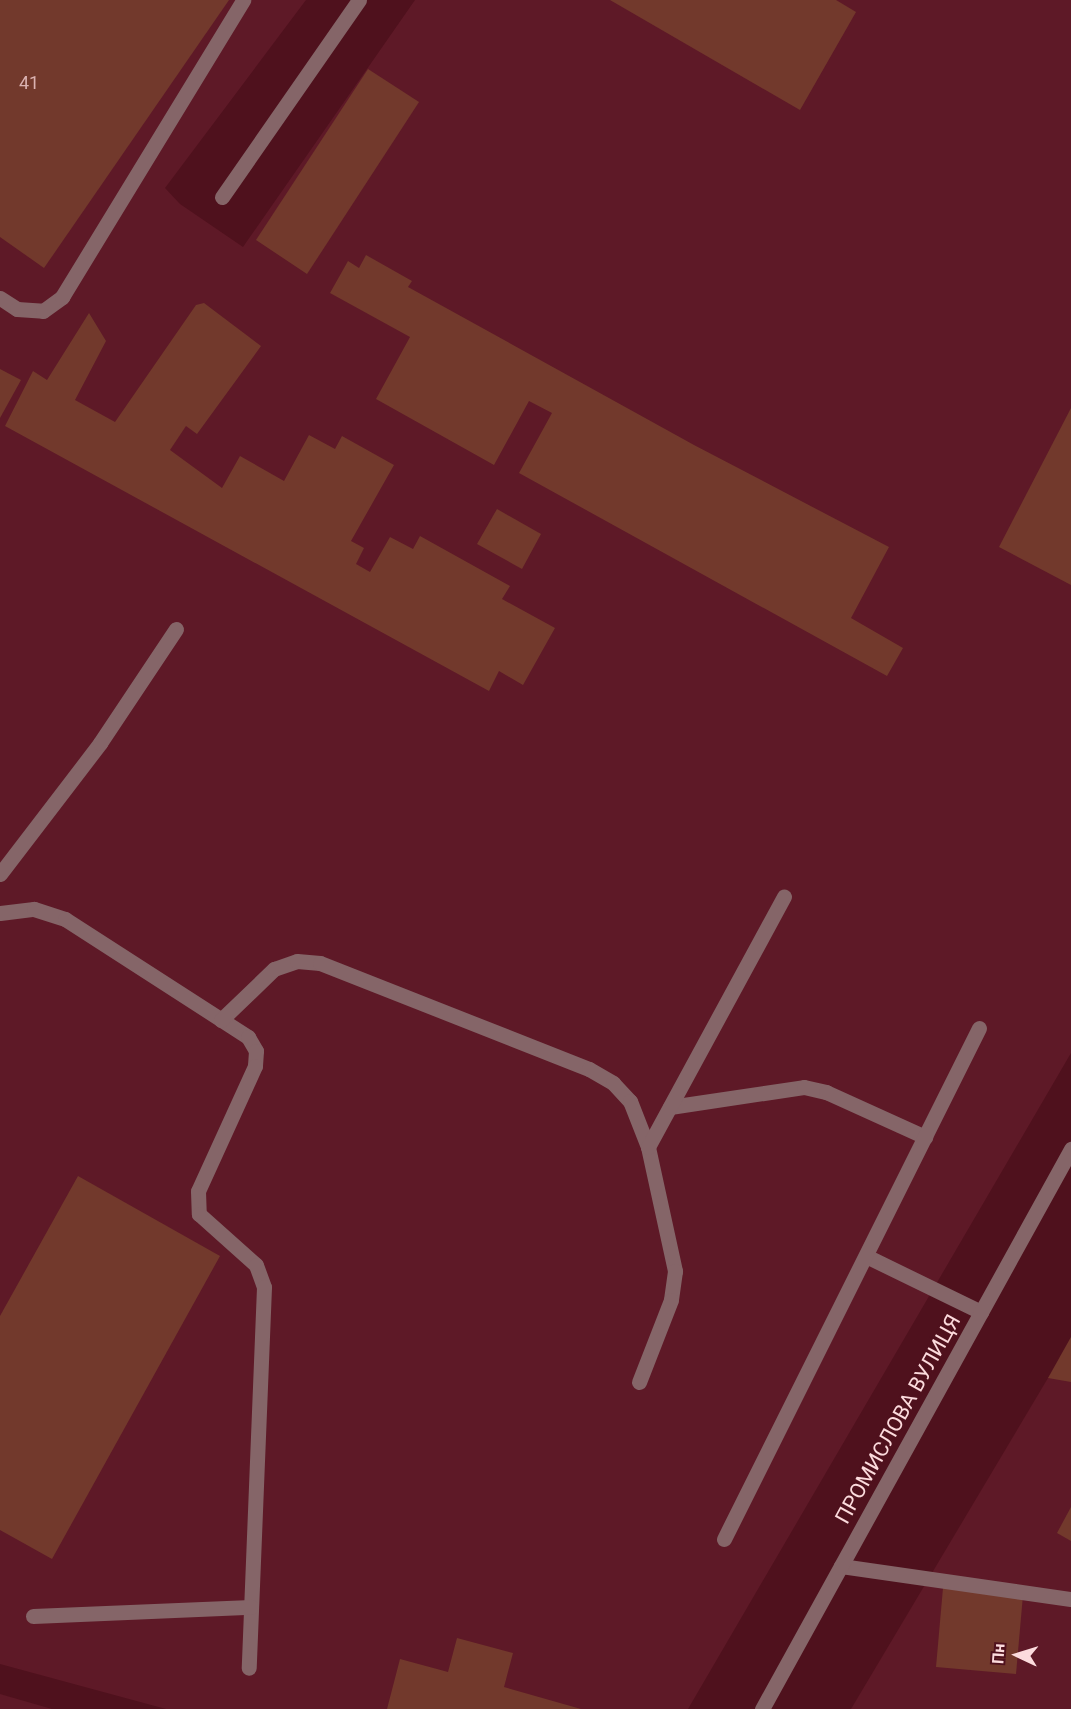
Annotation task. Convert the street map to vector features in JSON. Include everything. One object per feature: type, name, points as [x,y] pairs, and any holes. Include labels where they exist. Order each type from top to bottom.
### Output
[{"type":"street","points":[[0,298],[17,309],[43,311],[62,297],[243,0]]},
{"type":"street","points":[[222,197],[359,0]]},
{"type":"street","points":[[0,874],[100,743],[176,629]]},
{"type":"street","points":[[648,1147],[784,896]]},
{"type":"street","points":[[0,913],[34,909],[65,919],[248,1037],[256,1051],[255,1066],[198,1191],[199,1214],[256,1265],[264,1287],[249,1668]]},
{"type":"street","points":[[220,1020],[274,969],[297,962],[320,963],[589,1069],[613,1083],[630,1101],[648,1147],[675,1286],[639,1382]]},
{"type":"street","points":[[724,1539],[979,1028]]},
{"type":"street","points":[[670,1107],[804,1087],[825,1092],[925,1137]]},
{"type":"street","name":"ПРОМИСЛОВА ВУЛИЦЯ","points":[[762,1709],[1071,1149]]},
{"type":"street","points":[[866,1256],[981,1312]]},
{"type":"street","points":[[841,1566],[1071,1599]]},
{"type":"street","points":[[33,1616],[251,1607]]},
{"type":"shaded area","points":[[0,0],[306,0],[165,188],[180,204],[243,247],[415,0],[1071,0],[1071,1053],[688,1709],[166,1709],[0,1664]]},
{"type":"shaded area","points":[[1071,1346],[1071,1709],[851,1709],[1048,1378]]},
{"type":"shaded area","points":[[0,1694],[52,1709],[0,1709]]},
{"type":"building","points":[[0,0],[229,0],[44,268],[0,237]]},
{"type":"building","points":[[610,0],[836,0],[856,12],[800,110]]},
{"type":"building","points":[[368,69],[419,102],[307,274],[256,240]]},
{"type":"building","points":[[366,255],[412,281],[408,287],[694,445],[889,547],[851,618],[903,648],[887,676],[519,473],[552,413],[529,401],[494,465],[376,399],[410,337],[330,293],[348,261],[359,268]]},
{"type":"building","points":[[204,303],[261,346],[197,434],[186,426],[170,450],[222,488],[240,456],[284,481],[309,435],[335,449],[342,436],[394,465],[351,541],[364,548],[356,564],[370,572],[390,537],[413,549],[420,536],[510,586],[502,599],[555,628],[523,685],[499,671],[489,691],[5,426],[33,371],[47,380],[89,313],[106,341],[75,400],[115,422],[196,305]]},
{"type":"building","points":[[0,369],[21,380],[0,418]]},
{"type":"building","points":[[1071,408],[1071,585],[999,547]]},
{"type":"building","points":[[497,509],[541,534],[522,569],[477,544]]},
{"type":"building","points":[[78,1176],[220,1256],[52,1559],[0,1530],[0,1316]]},
{"type":"building","points":[[1071,1337],[1071,1382],[1048,1378]]},
{"type":"building","points":[[1071,1507],[1071,1541],[1057,1533]]},
{"type":"building","points":[[943,1588],[1023,1595],[1016,1674],[936,1667]]},
{"type":"building","points":[[457,1638],[513,1653],[504,1687],[581,1709],[387,1709],[400,1659],[448,1672]]}]
